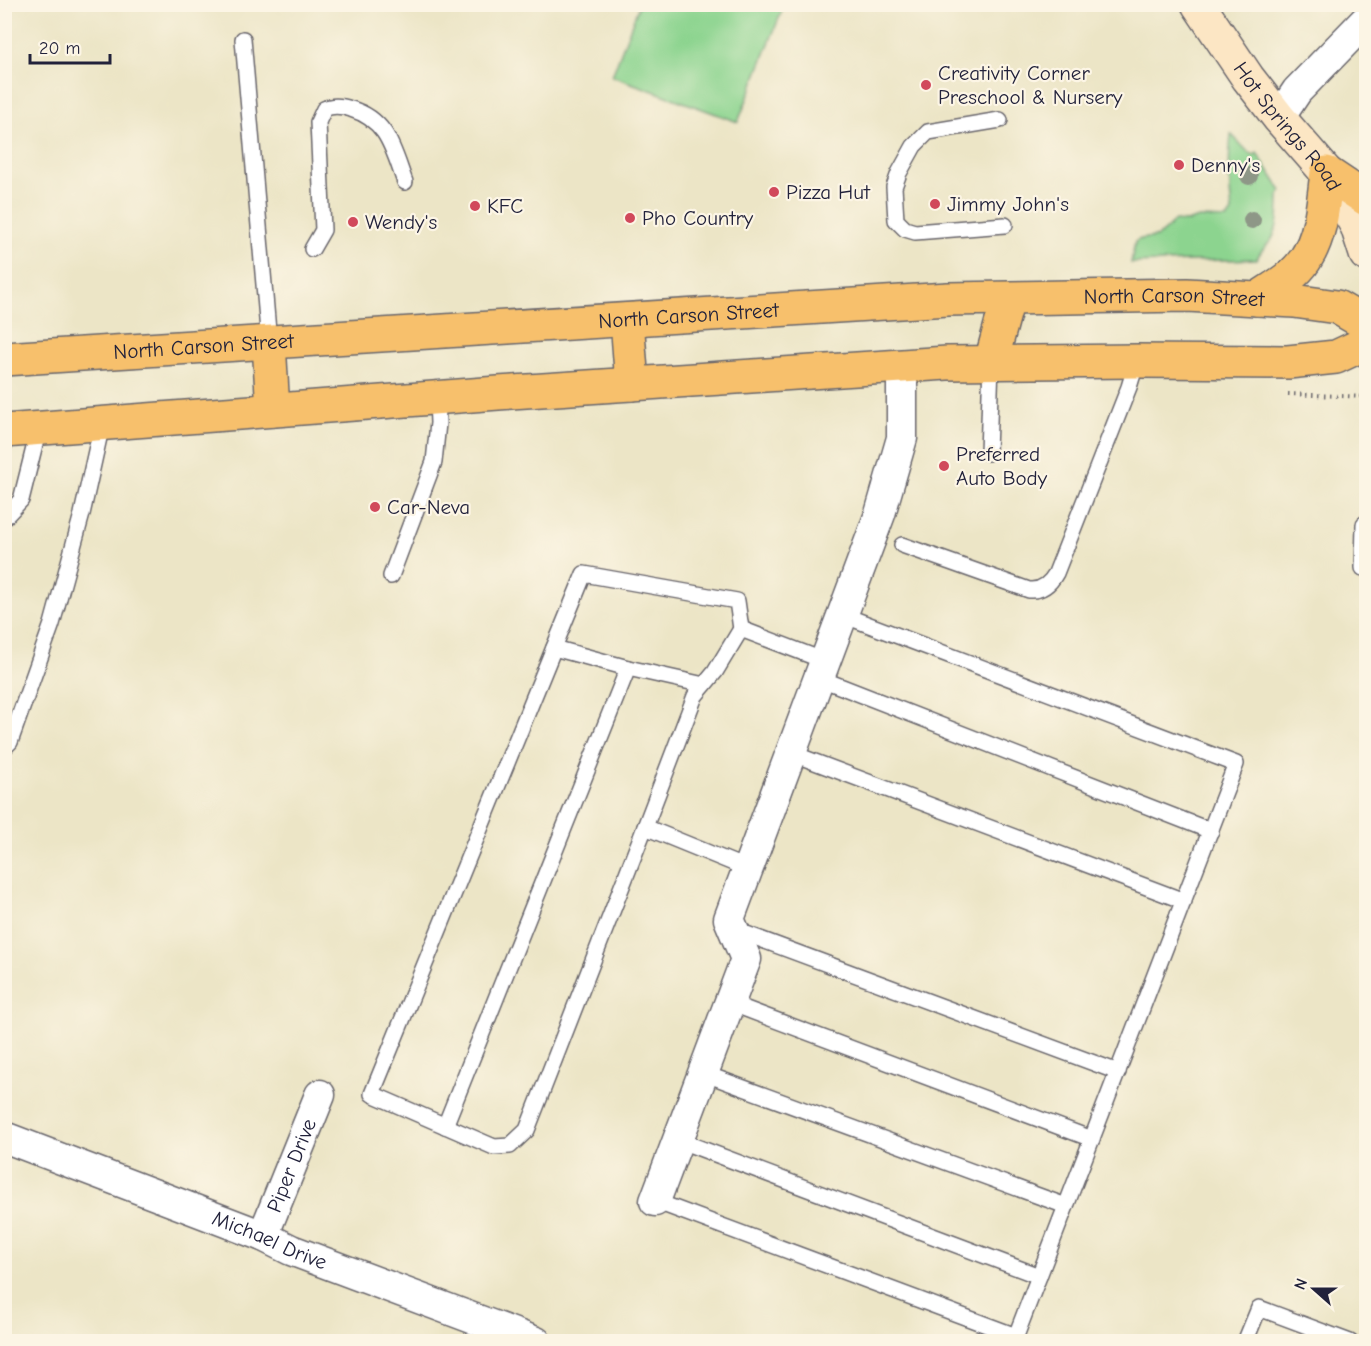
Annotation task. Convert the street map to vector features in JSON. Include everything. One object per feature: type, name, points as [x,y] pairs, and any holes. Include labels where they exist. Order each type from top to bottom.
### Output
[{"type":"main road","points":[[1257,299],[1284,281],[1305,261],[1320,226],[1327,173],[1366,199]]},
{"type":"main road","name":"North Carson Street","points":[[4,359],[948,299],[1187,295],[1294,301],[1337,307],[1366,324]]},
{"type":"main road","points":[[991,362],[1008,299]]},
{"type":"main road","points":[[627,320],[632,384]]},
{"type":"main road","points":[[269,343],[273,410]]},
{"type":"main road","points":[[4,431],[902,366],[991,362],[1288,362],[1336,357],[1366,343]]},
{"type":"street","name":"Hot Springs Road","points":[[1198,4],[1248,78],[1327,173],[1357,226],[1366,254]]},
{"type":"street","points":[[1279,118],[1298,91],[1366,20]]},
{"type":"street","points":[[655,1201],[746,959],[729,919],[880,514],[902,438],[902,366]]},
{"type":"street","name":"Piper Drive","points":[[263,1236],[320,1095]]},
{"type":"street","name":"Michael Drive","points":[[4,1137],[263,1236],[291,1250],[536,1341]]},
{"type":"lane","points":[[243,39],[269,343]]},
{"type":"lane","points":[[312,249],[323,230],[318,122],[324,109],[330,106],[346,107],[365,113],[376,120],[389,139],[405,182]]},
{"type":"lane","points":[[1000,120],[928,132],[914,146],[899,172],[894,187],[896,220],[905,229],[915,232],[1005,225]]},
{"type":"lane","points":[[902,545],[1029,590],[1038,590],[1047,585],[1056,573],[1065,551],[1137,361]]},
{"type":"lane","points":[[988,453],[991,362]]},
{"type":"lane","points":[[391,576],[434,462],[438,423],[437,398]]},
{"type":"lane","points":[[4,748],[10,742],[52,624],[82,514],[102,424]]},
{"type":"lane","points":[[4,518],[21,500],[39,428]]},
{"type":"lane","points":[[1364,524],[1363,568],[1366,568]]},
{"type":"lane","points":[[584,574],[737,601],[741,629],[716,672],[695,696],[526,1130],[510,1146],[494,1147],[372,1094],[554,648],[584,574]]},
{"type":"lane","points":[[655,1201],[1016,1336],[1236,764],[843,615]]},
{"type":"lane","points":[[741,629],[822,670],[1211,831]]},
{"type":"lane","points":[[554,648],[704,685]]},
{"type":"lane","points":[[445,1126],[628,668]]},
{"type":"lane","points":[[791,753],[1184,901]]},
{"type":"lane","points":[[645,827],[748,869]]},
{"type":"lane","points":[[733,929],[1118,1072]]},
{"type":"lane","points":[[730,1003],[1092,1139]]},
{"type":"lane","points":[[704,1073],[1066,1206]]},
{"type":"lane","points":[[678,1140],[1039,1276]]},
{"type":"lane","points":[[1245,1341],[1259,1308],[1350,1341]]},
{"type":"green space","points":[[773,4],[783,8],[738,122],[612,76],[639,5]]},
{"type":"green space","points":[[1231,134],[1248,152],[1254,155],[1257,153],[1282,191],[1279,195],[1276,229],[1272,239],[1257,259],[1131,263],[1135,242],[1158,236],[1175,221],[1186,222],[1199,218],[1227,219],[1232,212],[1229,173]]},
{"type":"place","name":"Creativity Corner Preschool & Nursery","points":[[926,85]]},
{"type":"place","name":"Denny's","points":[[1179,165]]},
{"type":"place","name":"Pizza Hut","points":[[774,192]]},
{"type":"place","name":"Jimmy John's","points":[[935,204]]},
{"type":"place","name":"KFC","points":[[475,206]]},
{"type":"place","name":"Pho Country","points":[[630,218]]},
{"type":"place","name":"Wendy's","points":[[353,222]]},
{"type":"place","name":"Preferred Auto Body","points":[[944,466]]},
{"type":"place","name":"Car-Neva","points":[[375,507]]}]
